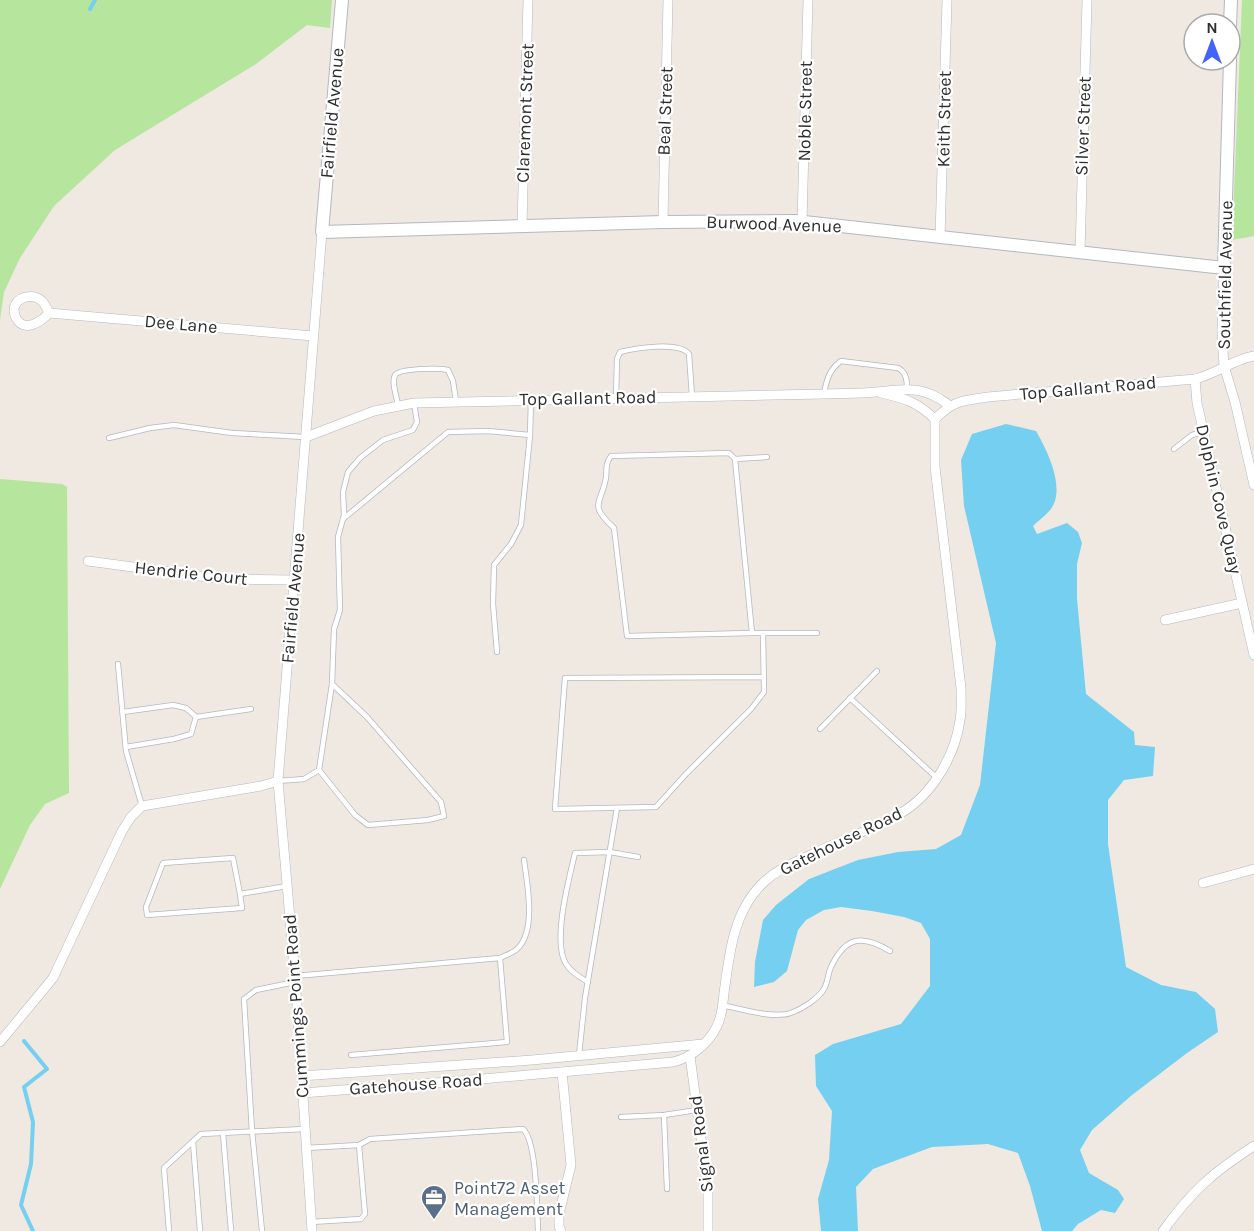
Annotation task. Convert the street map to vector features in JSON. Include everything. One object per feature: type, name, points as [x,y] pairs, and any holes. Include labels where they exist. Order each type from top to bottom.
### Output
[{"type":"street","name":"Fairfield Avenue","points":[[278,781],[312,336],[342,0]]},
{"type":"street","name":"Claremont Street","points":[[522,226],[528,0]]},
{"type":"street","name":"Beal Street","points":[[663,222],[668,0]]},
{"type":"street","name":"Noble Street","points":[[801,222],[808,0]]},
{"type":"street","name":"Keith Street","points":[[940,237],[947,0]]},
{"type":"street","name":"Silver Street","points":[[1080,253],[1087,0]]},
{"type":"street","name":"Southfield Avenue","points":[[1230,72],[1222,338],[1224,366],[1235,402],[1254,485]]},
{"type":"street","name":"Burwood Avenue","points":[[322,231],[663,222],[801,222],[1224,268]]},
{"type":"street","name":"Dee Lane","points":[[49,314],[312,336]]},
{"type":"street","name":"Top Gallant Road","points":[[306,437],[362,415],[414,403],[823,394],[907,388],[929,394],[949,405],[988,397],[1195,379],[1209,375],[1240,359],[1254,356]]},
{"type":"street","name":"Dolphin Cove Quay","points":[[1195,379],[1203,432],[1254,655]]},
{"type":"street","name":"Top Gallant Road","points":[[876,392],[909,400],[921,406],[935,419]]},
{"type":"street","points":[[935,419],[949,405]]},
{"type":"street","name":"Gatehouse Road","points":[[302,1093],[673,1062],[690,1056],[703,1044],[718,1025],[733,939],[741,913],[750,897],[783,867],[903,812],[922,798],[946,763],[955,740],[961,706],[958,657],[936,467],[935,419]]},
{"type":"street","name":"Hendrie Court","points":[[88,561],[222,579],[294,580]]},
{"type":"street","points":[[1165,620],[1242,603]]},
{"type":"street","points":[[0,1042],[53,978],[122,831],[142,807],[278,781]]},
{"type":"street","name":"Cummings Point Road","points":[[278,781],[295,979],[312,1227]]},
{"type":"street","points":[[1203,883],[1254,869]]},
{"type":"street","name":"Gatehouse Road","points":[[301,1076],[532,1060],[703,1044]]},
{"type":"street","name":"Signal Road","points":[[690,1056],[708,1191],[708,1231]]},
{"type":"street","points":[[561,1231],[559,1214],[571,1165],[562,1072]]},
{"type":"street","points":[[1163,1231],[1181,1206],[1201,1185],[1222,1167],[1254,1146]]},
{"type":"lane","points":[[616,398],[616,359],[620,352],[674,346],[686,350],[689,354],[692,396]]},
{"type":"lane","points":[[823,394],[827,377],[834,365],[842,361],[903,370],[907,388]]},
{"type":"lane","points":[[398,405],[394,379],[396,374],[400,371],[418,369],[448,370],[453,381],[456,401]]},
{"type":"lane","points":[[496,652],[493,604],[494,565],[511,544],[521,525],[530,435],[531,399]]},
{"type":"lane","points":[[278,781],[304,779],[318,770],[332,684],[334,629],[340,610],[338,537],[343,519],[343,492],[348,472],[360,458],[383,440],[412,430],[417,422],[414,403]]},
{"type":"lane","points":[[109,438],[174,425],[232,433],[306,437]]},
{"type":"lane","points":[[343,519],[448,432],[488,431],[530,435]]},
{"type":"lane","points":[[1174,449],[1192,435],[1203,432]]},
{"type":"lane","points":[[752,633],[735,459],[729,453],[611,456],[606,463],[606,479],[598,498],[598,508],[604,520],[614,528],[627,636],[817,633]]},
{"type":"lane","points":[[735,459],[767,456]]},
{"type":"lane","points":[[763,633],[764,677],[764,692],[656,807],[555,809],[565,678],[764,677]]},
{"type":"lane","points":[[118,664],[126,747],[142,807]]},
{"type":"lane","points":[[820,729],[877,671]]},
{"type":"lane","points":[[318,770],[355,815],[368,825],[428,820],[444,816],[441,802],[367,717],[332,684]]},
{"type":"lane","points":[[850,698],[937,778]]},
{"type":"lane","points":[[123,712],[173,705],[186,708],[196,717]]},
{"type":"lane","points":[[196,717],[251,709]]},
{"type":"lane","points":[[126,747],[191,734],[196,717]]},
{"type":"lane","points":[[579,1055],[588,982],[617,808]]},
{"type":"lane","points":[[588,982],[574,974],[565,963],[561,938],[564,902],[575,853],[610,852],[638,857]]},
{"type":"lane","points":[[233,858],[240,894],[242,908],[147,915],[146,907],[164,863],[233,858]]},
{"type":"lane","points":[[262,1231],[252,1131],[244,999],[256,990],[295,979],[500,958],[518,949],[528,926],[530,912],[524,860]]},
{"type":"lane","points":[[240,894],[287,886]]},
{"type":"lane","points":[[722,1005],[767,1014],[789,1014],[808,1004],[824,989],[831,967],[847,944],[860,940],[874,941],[890,951]]},
{"type":"lane","points":[[351,1055],[507,1042],[500,958]]},
{"type":"lane","points":[[621,1117],[664,1115],[697,1110]]},
{"type":"lane","points":[[664,1115],[667,1189]]},
{"type":"lane","points":[[169,1231],[164,1168],[201,1134],[304,1129]]},
{"type":"lane","points":[[306,1148],[359,1145],[370,1139],[523,1129],[528,1132],[534,1164],[538,1231]]},
{"type":"lane","points":[[223,1133],[231,1231]]},
{"type":"lane","points":[[193,1142],[200,1231]]},
{"type":"lane","points":[[312,1227],[361,1219],[365,1214],[359,1145]]},
{"type":"green space","points":[[0,0],[332,0],[330,28],[307,25],[256,64],[115,150],[54,206],[20,258],[4,292],[0,320]]},
{"type":"green space","points":[[1242,0],[1254,0],[1254,236],[1232,240],[1239,72],[1242,72]]},
{"type":"green space","points":[[0,479],[62,484],[67,487],[69,793],[45,804],[30,825],[0,889]]},
{"type":"water","points":[[1006,424],[1036,431],[1053,469],[1057,491],[1055,500],[1051,509],[1033,526],[1037,534],[1067,523],[1078,532],[1082,543],[1077,564],[1077,599],[1086,694],[1134,732],[1135,745],[1155,747],[1153,776],[1124,780],[1108,800],[1108,844],[1126,967],[1161,985],[1196,992],[1215,1009],[1218,1032],[1132,1095],[1092,1130],[1080,1150],[1089,1173],[1118,1190],[1124,1199],[1115,1213],[1101,1210],[1078,1224],[1072,1231],[1042,1231],[1018,1153],[988,1144],[932,1147],[873,1169],[856,1187],[858,1231],[821,1231],[818,1199],[829,1160],[832,1111],[816,1086],[815,1055],[833,1044],[901,1024],[930,986],[930,939],[921,923],[904,917],[841,907],[824,910],[806,920],[798,930],[787,971],[774,982],[754,987],[755,962],[763,920],[776,905],[809,879],[858,860],[898,852],[936,849],[961,835],[980,785],[996,643],[964,506],[961,460],[972,434]]},
{"type":"waterway","points":[[90,9],[95,0]]},
{"type":"waterway","points":[[24,1041],[47,1069],[24,1087],[33,1122],[31,1164],[21,1205],[33,1231]]},
{"type":"place","name":"Point72 Asset Management","points":[[434,1221]]}]
